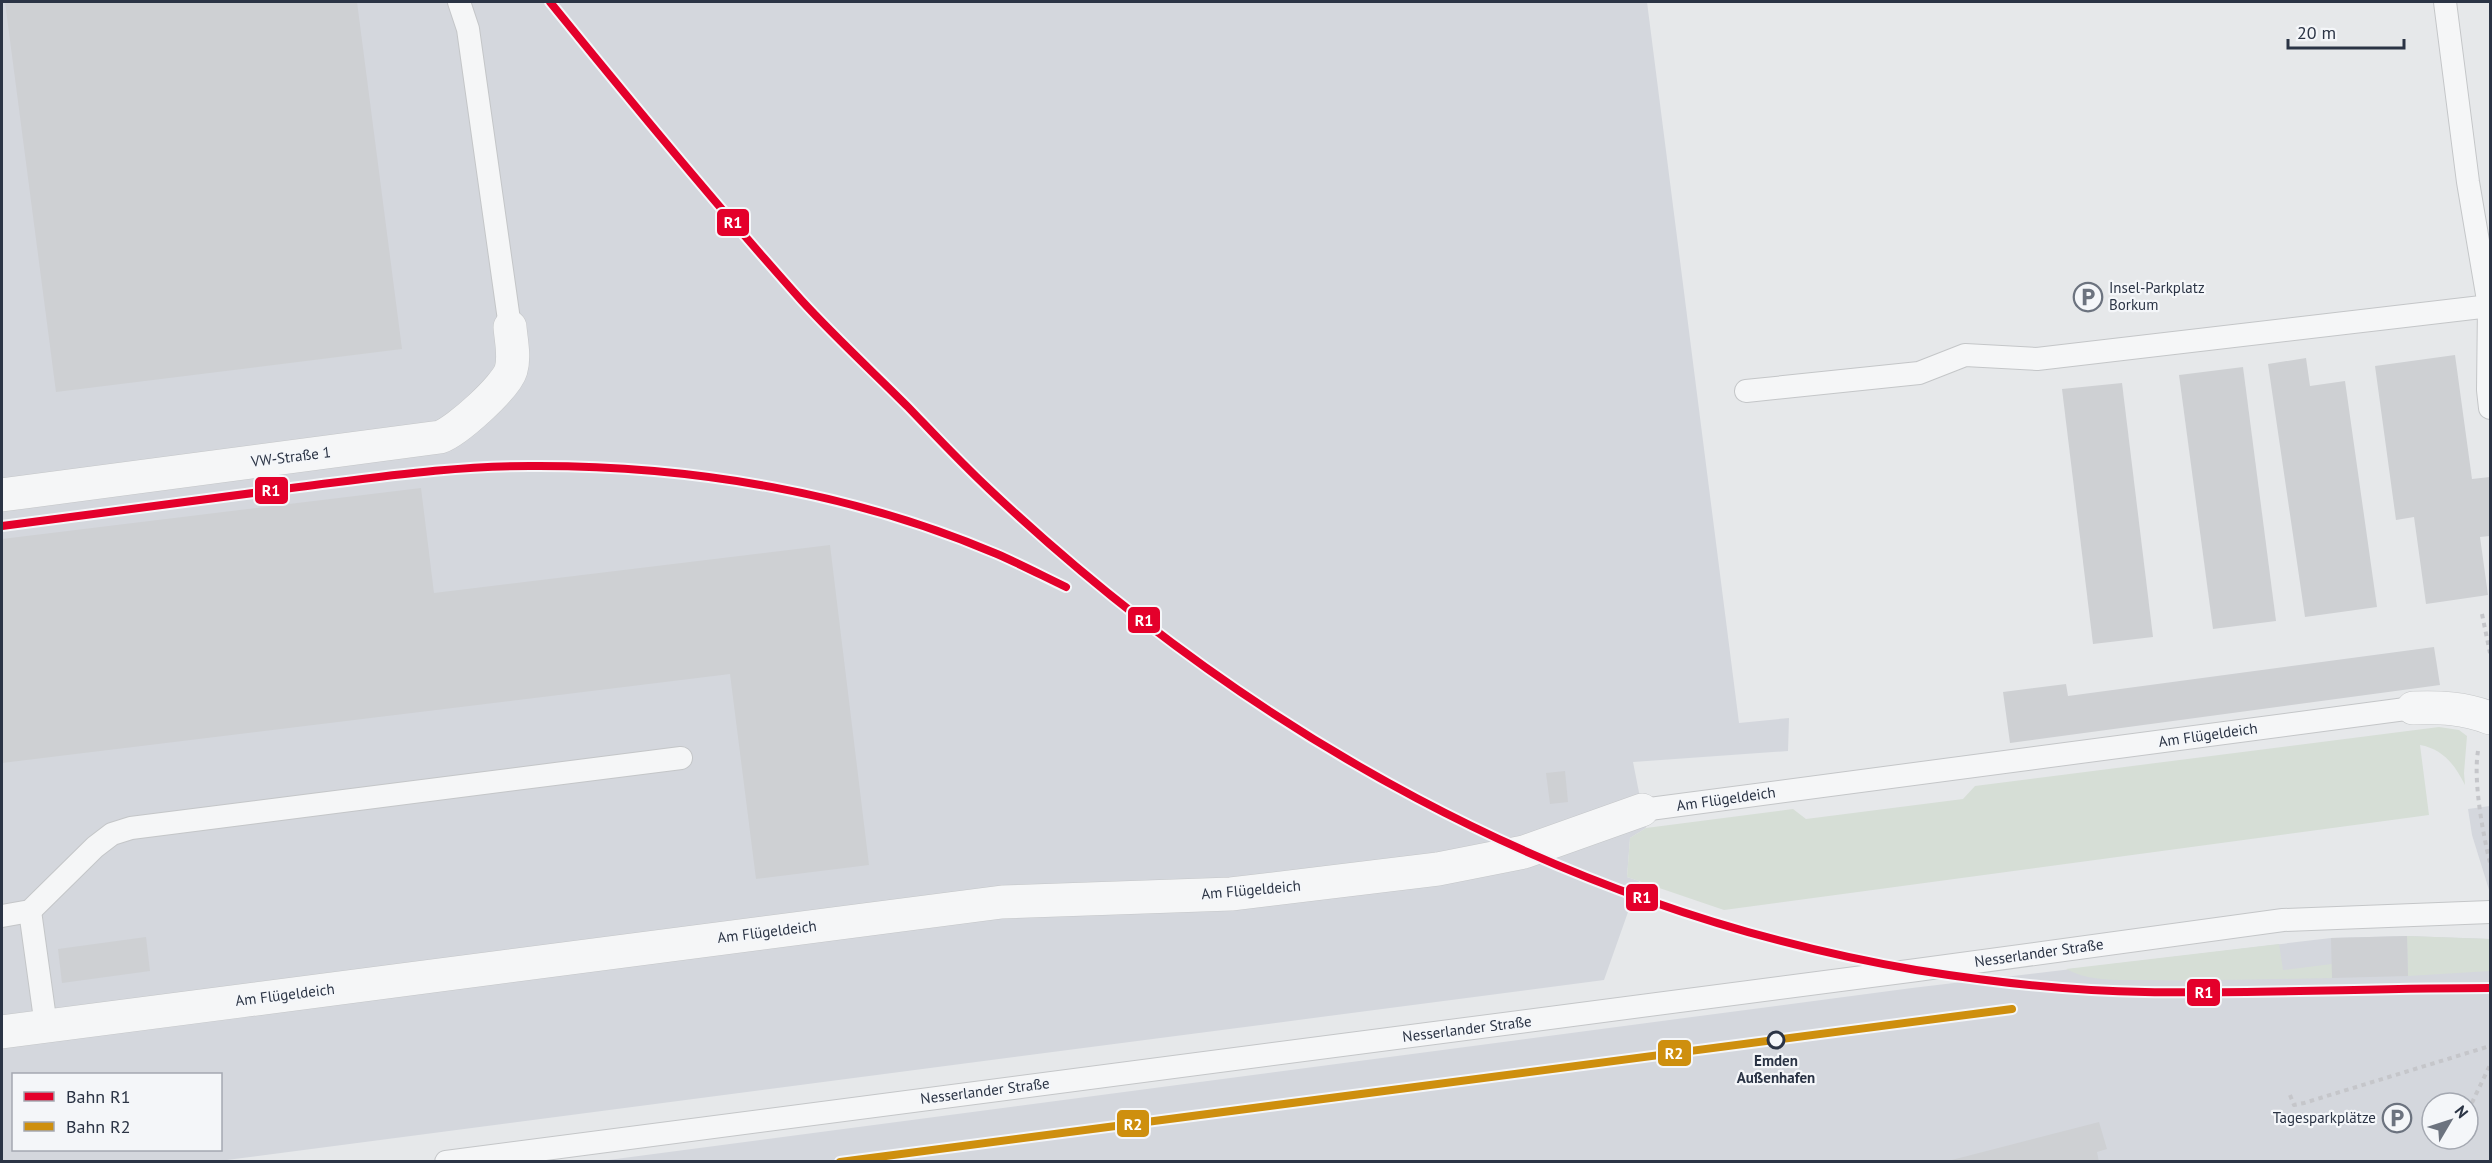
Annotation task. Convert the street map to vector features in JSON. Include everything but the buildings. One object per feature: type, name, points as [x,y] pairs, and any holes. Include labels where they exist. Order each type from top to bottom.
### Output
[{"type":"street","name":"VW-Straße 1","points":[[2,495],[440,438],[460,427],[511,371],[510,327]]},
{"type":"street","name":"Am Flügeldeich","points":[[2413,708],[2447,707],[2468,711],[2485,733]]},
{"type":"street","name":"Am Flügeldeich","points":[[2,1032],[1002,902],[1231,894],[1438,868],[1524,852],[1642,810]]},
{"type":"lane","points":[[459,2],[468,29],[510,327]]},
{"type":"lane","points":[[2445,2],[2468,182],[2490,307],[2488,390],[2490,408]]},
{"type":"lane","points":[[1746,391],[1919,373],[1965,355],[2037,359],[2490,307]]},
{"type":"lane","name":"Am Flügeldeich","points":[[1642,810],[2413,708]]},
{"type":"lane","points":[[2,916],[30,911],[95,847],[112,834],[131,828],[681,758]]},
{"type":"lane","points":[[30,911],[46,1026]]},
{"type":"lane","name":"Nesserlander Straße","points":[[446,1161],[1893,973],[2283,920],[2490,912]]},
{"type":"path","points":[[2482,614],[2490,653]]},
{"type":"path","points":[[2485,733],[2476,772],[2485,843],[2490,863]]},
{"type":"path","points":[[2290,1095],[2294,1105],[2304,1103],[2490,1046]]},
{"type":"path","points":[[2478,1091],[2490,1065]]},
{"type":"shaded area","points":[[2,2],[1647,2],[1739,723],[1789,718],[1788,751],[1633,762],[1646,828],[1630,838],[1627,877],[1639,881],[1604,980],[219,1161],[2,1162]]},
{"type":"shaded area","points":[[2439,727],[2459,730],[2467,736],[2465,785],[2457,771],[2442,754],[2420,745],[2429,815],[1724,910],[1627,877],[1630,838],[1646,828],[1793,809],[1806,819],[1963,799],[1975,786]]},
{"type":"shaded area","points":[[2490,806],[2490,893],[2472,835],[2468,809]]},
{"type":"shaded area","points":[[2407,936],[2490,939],[2490,1161],[593,1162],[1912,988],[2331,938]]},
{"type":"shaded area","points":[[2407,936],[2490,939],[2490,971],[2408,976]]},
{"type":"shaded area","points":[[2279,944],[2283,970],[2332,964],[2332,978],[2116,980],[2085,976],[2066,969]]},
{"type":"rail line","name":"R1","points":[[550,2],[737,228],[802,301],[989,489],[1089,577],[1193,659],[1303,733],[1417,798],[1536,856],[1659,904],[1785,942],[1916,970],[2030,985],[2116,991],[2231,992],[2490,988]]},
{"type":"rail line","name":"R1","points":[[2,526],[419,472],[509,466],[597,467],[714,478],[830,499],[943,533],[997,554],[1066,587]]},
{"type":"rail line","name":"R2","points":[[840,1162],[2012,1009]]},
{"type":"place","name":"Insel-Parkplatz Borkum","points":[[2088,297]]},
{"type":"place","name":"Emden Außenhafen","points":[[1776,1040]]},
{"type":"place","name":"Tagesparkplätze","points":[[2397,1118]]}]
